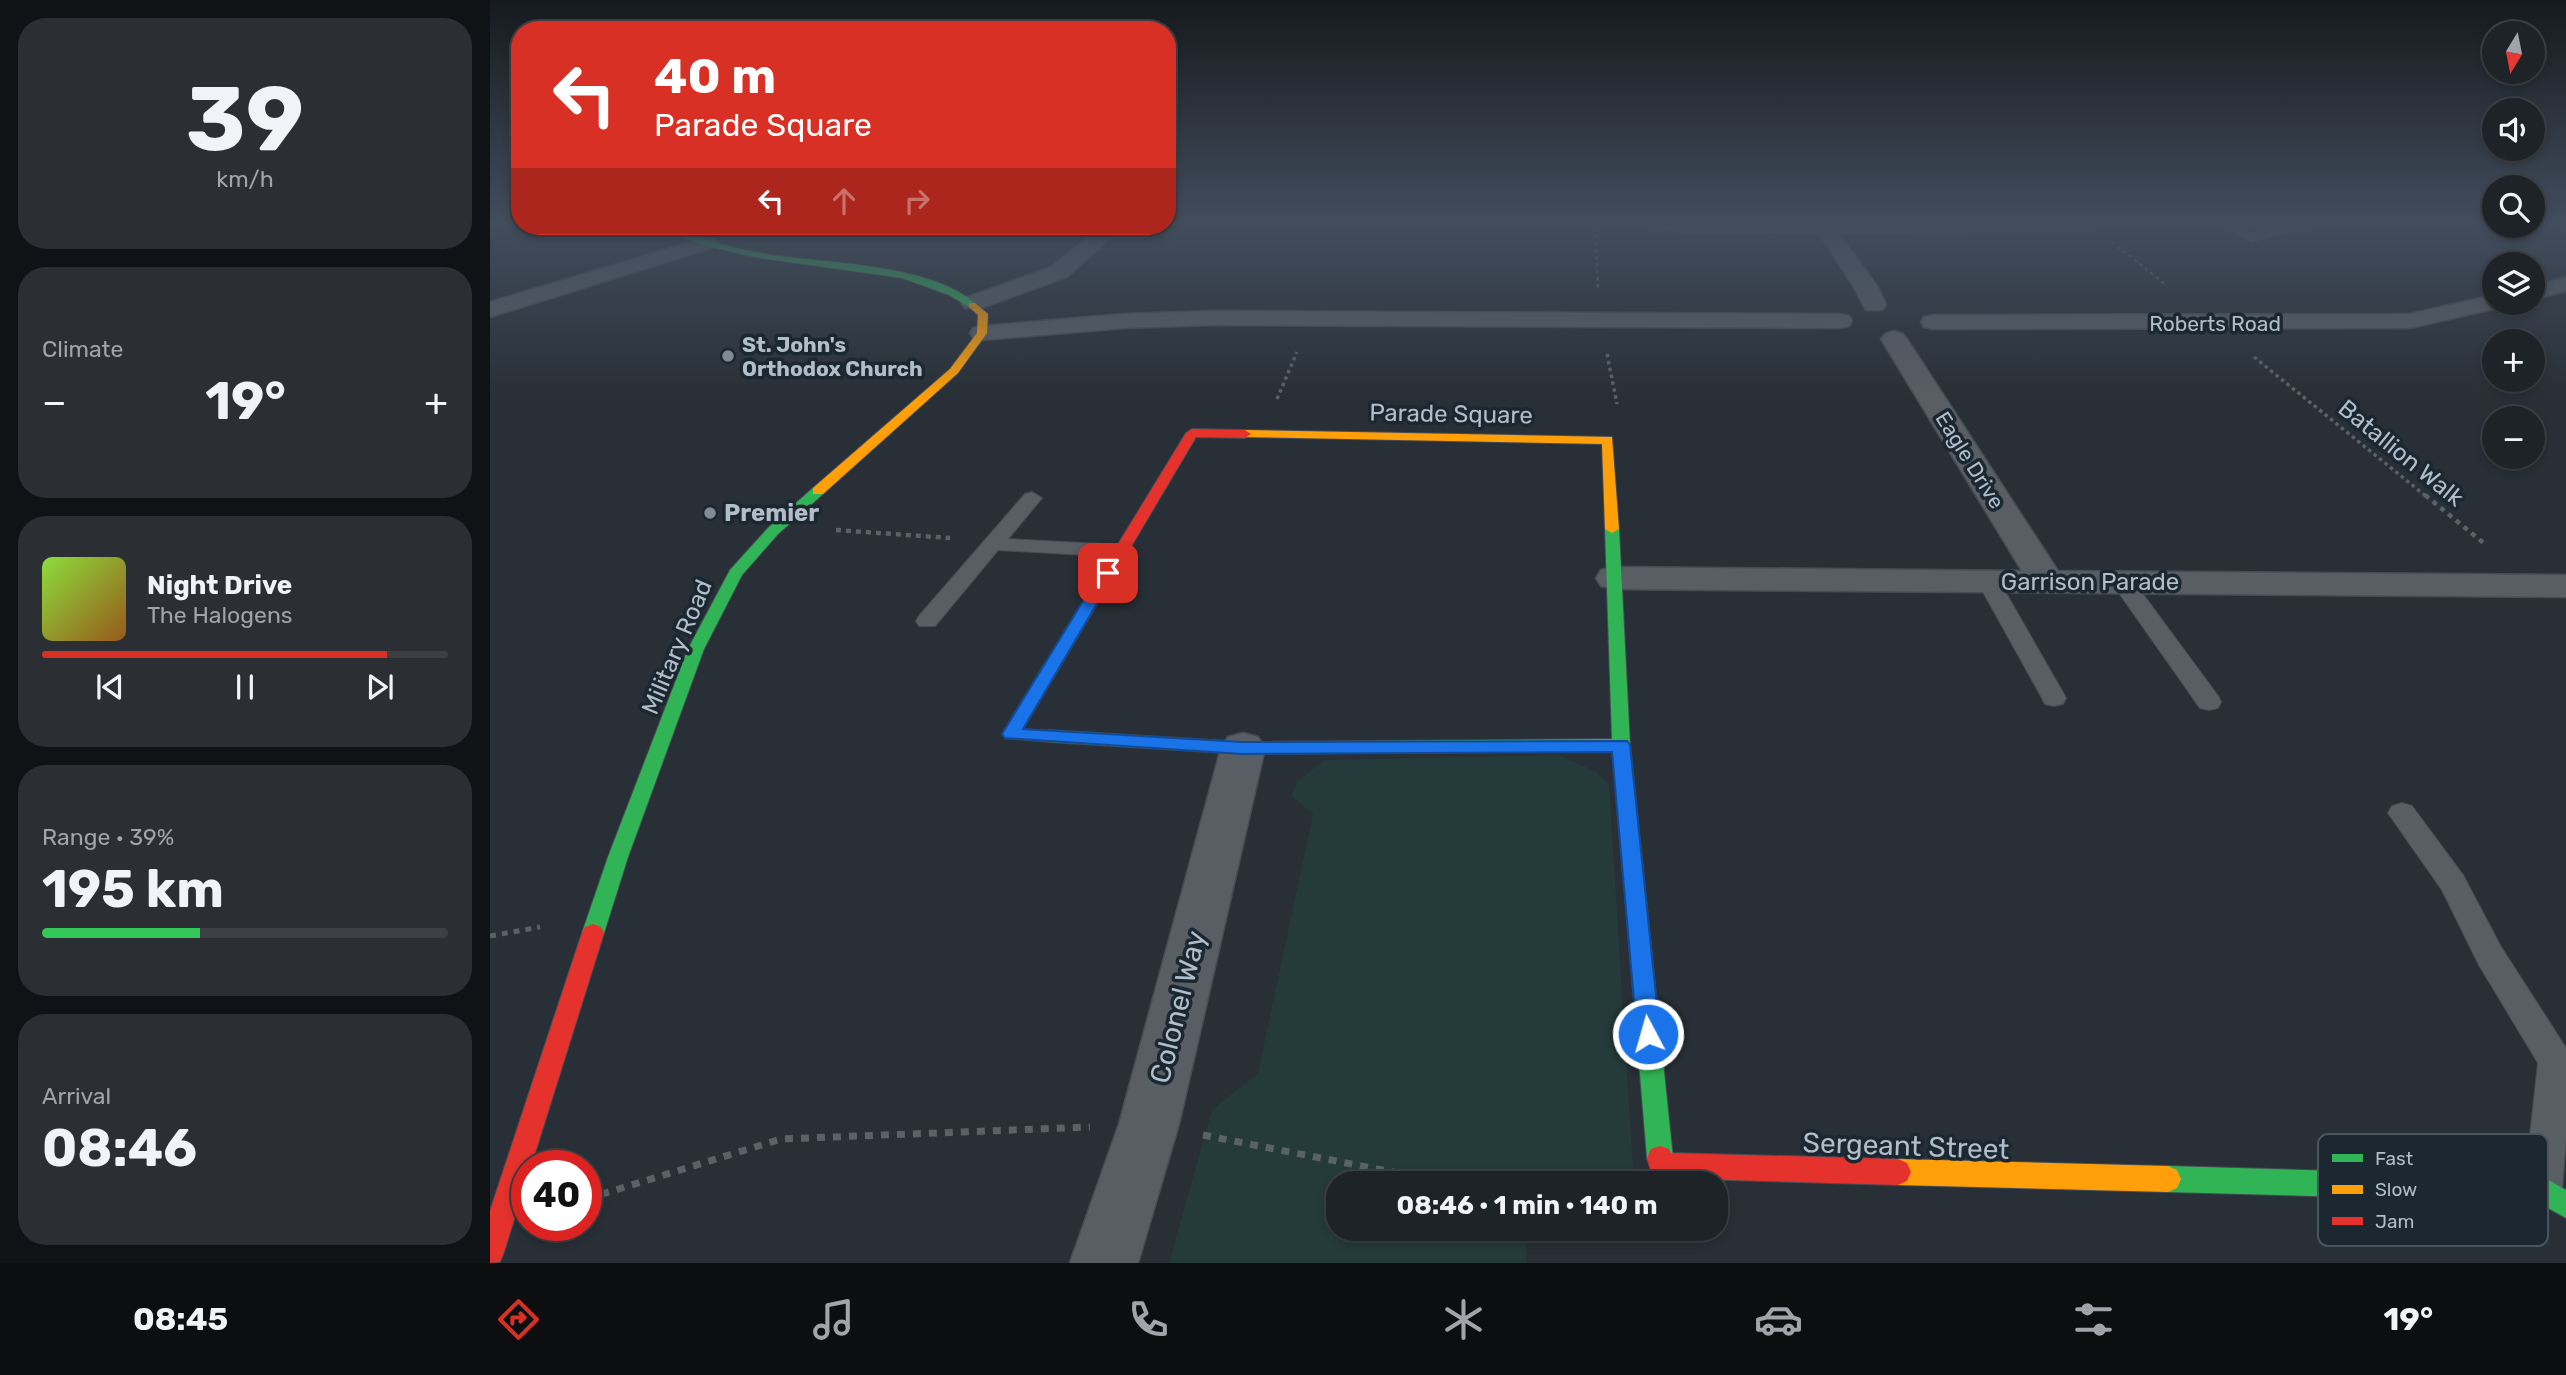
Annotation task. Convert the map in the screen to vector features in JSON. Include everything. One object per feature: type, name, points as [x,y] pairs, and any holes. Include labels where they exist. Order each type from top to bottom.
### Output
[{"type":"street","points":[[490,310],[588,280]]},
{"type":"street","points":[[910,280],[939,288],[973,303],[983,314],[982,333],[1058,325],[1174,319],[1600,308],[1909,338],[1935,327],[1915,314]]},
{"type":"street","points":[[973,303],[1037,280]]},
{"type":"street","points":[[1860,280],[1871,297],[1839,314],[1867,332]]},
{"type":"street","points":[[2545,290],[2566,284]]},
{"type":"street","name":"Roberts Road","points":[[1871,297],[1915,314],[2213,323],[2410,321],[2482,305]]},
{"type":"street","name":"Eagle Drive","points":[[1867,332],[2047,582]]},
{"type":"street","name":"Military Road","points":[[490,1252],[618,857],[696,649],[735,573],[778,527],[954,371],[982,333]]},
{"type":"street","name":"Parade Square","points":[[1608,440],[1263,432],[1192,433],[1011,734],[1242,748],[1621,745]]},
{"type":"street","points":[[1608,440],[1621,745]]},
{"type":"street","name":"Garrison Parade","points":[[1614,578],[2552,586]]},
{"type":"street","name":"Sergeant Street","points":[[1621,745],[1661,1165],[2318,1189]]},
{"type":"street","name":"Colonel Way","points":[[1104,1263],[1149,1124],[1242,748]]},
{"type":"lane","points":[[927,621],[1032,498]]},
{"type":"lane","points":[[994,542],[1121,551]]},
{"type":"lane","points":[[1987,582],[2054,698]]},
{"type":"lane","points":[[2123,583],[2209,702]]},
{"type":"lane","points":[[2402,813],[2453,883],[2490,956],[2554,1062],[2555,1198]]},
{"type":"path","points":[[1598,280],[1600,308],[1623,438],[1608,440]]},
{"type":"path","name":"Batallion Walk","points":[[2160,280],[2552,586]]},
{"type":"path","points":[[1263,432],[1301,343]]},
{"type":"path","points":[[778,527],[994,542]]},
{"type":"path","points":[[602,1194],[781,1139],[1149,1124],[1388,1171]]},
{"type":"green space","points":[[1559,755],[1595,771],[1609,784],[1633,1171],[1326,1171],[1326,1241],[1526,1241],[1526,1263],[1169,1263],[1212,1110],[1258,1073],[1313,814],[1291,796],[1297,782],[1324,760]]},
{"type":"traffic: fast","points":[[918,280],[953,293],[972,305]]},
{"type":"traffic: fast","points":[[593,933],[618,857],[696,649],[735,573],[773,531],[818,491]]},
{"type":"traffic: fast","points":[[1612,529],[1621,745],[1660,1158]]},
{"type":"traffic: fast","points":[[1050,736],[1243,748],[1621,745]]},
{"type":"traffic: fast","points":[[2168,1179],[2318,1183]]},
{"type":"traffic: fast","points":[[2548,1193],[2566,1205]]},
{"type":"traffic: slow","points":[[818,491],[954,371],[982,333],[983,314],[972,305]]},
{"type":"traffic: slow","points":[[1245,434],[1608,440],[1612,529]]},
{"type":"traffic: slow","points":[[1898,1172],[2168,1179]]},
{"type":"traffic: jam","points":[[1050,736],[1011,734],[1192,433],[1245,434]]},
{"type":"traffic: jam","points":[[490,1252],[593,933]]},
{"type":"traffic: jam","points":[[1660,1158],[1661,1165],[1898,1172]]},
{"type":"place","name":"St. John's Orthodox Church","points":[[728,356]]},
{"type":"place","name":"Premier","points":[[710,513]]},
{"type":"route","points":[[1108,573],[1011,734],[1242,748],[1621,745],[1648,1034]]}]
